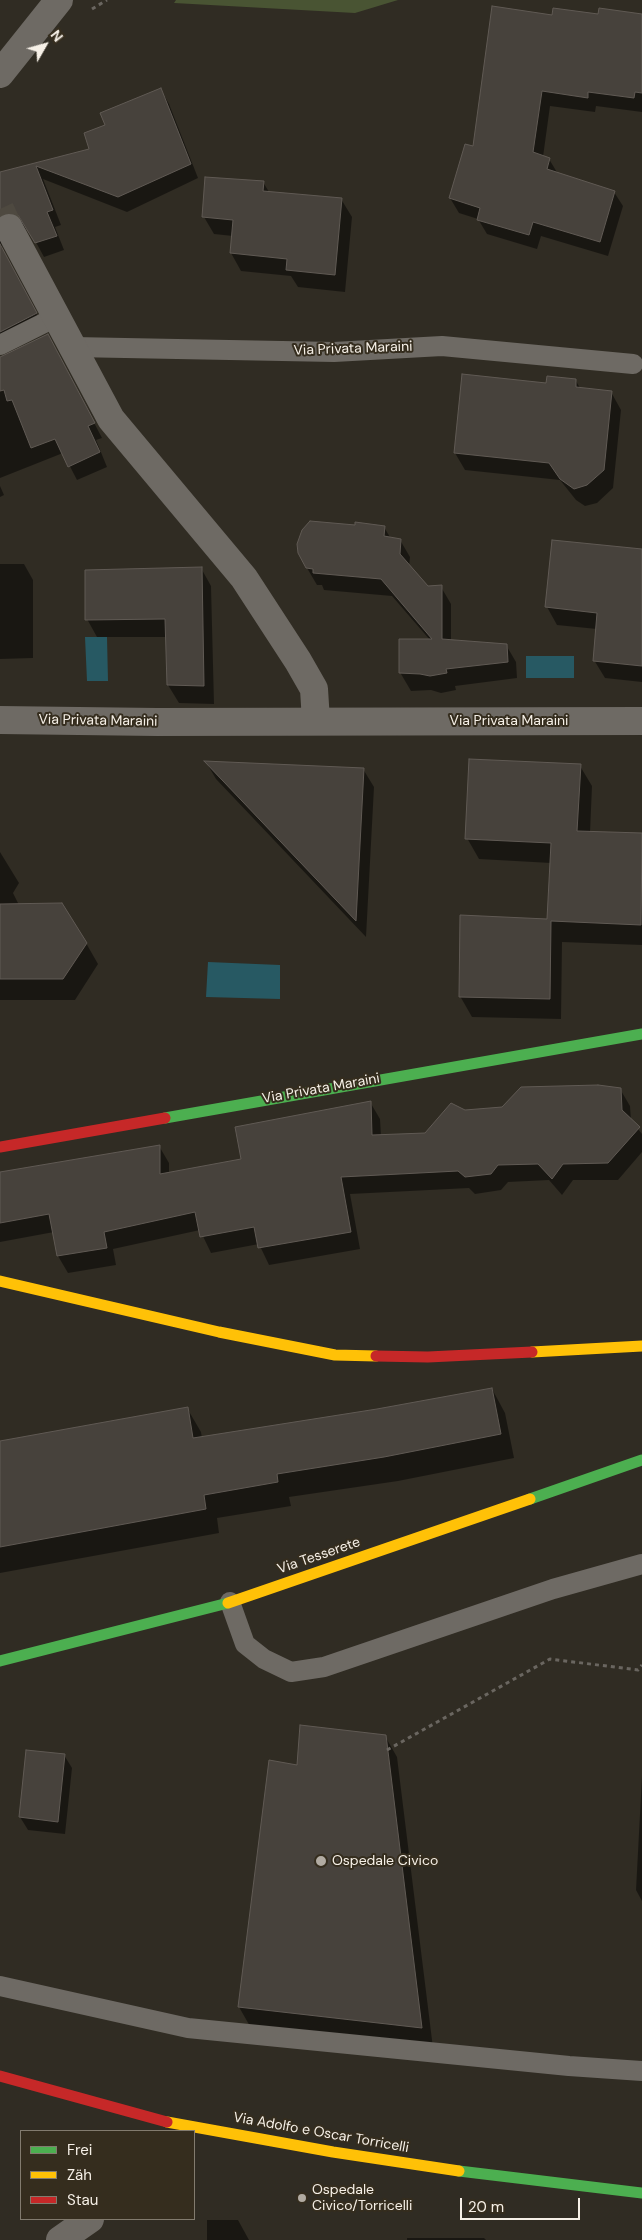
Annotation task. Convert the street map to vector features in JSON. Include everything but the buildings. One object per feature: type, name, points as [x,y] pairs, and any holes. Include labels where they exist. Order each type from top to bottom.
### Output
[{"type":"street","points":[[0,74],[59,0]]},
{"type":"street","points":[[9,228],[111,419],[244,578],[314,689],[316,721]]},
{"type":"street","name":"Via Privata Maraini","points":[[0,720],[157,722],[642,721]]},
{"type":"street","name":"Via Privata Maraini","points":[[0,1147],[642,1034]]},
{"type":"street","points":[[0,1282],[219,1332],[335,1354],[428,1357],[642,1346]]},
{"type":"street","name":"Via Tesserete","points":[[0,1661],[230,1602],[642,1460]]},
{"type":"street","name":"Via Adolfo e Oscar Torricelli","points":[[0,2076],[171,2127],[190,2130]]},
{"type":"street","name":"Via Adolfo e Oscar Torricelli","points":[[195,2131],[505,2178],[642,2193]]},
{"type":"street","points":[[60,2240],[89,2220]]},
{"type":"lane","points":[[0,345],[56,317]]},
{"type":"lane","name":"Via Privata Maraini","points":[[73,348],[334,352],[442,346],[633,364]]},
{"type":"lane","points":[[230,1602],[245,1644],[264,1659],[291,1672],[324,1667],[553,1589],[642,1564]]},
{"type":"lane","points":[[0,1986],[188,2028],[569,2066],[642,2070]]},
{"type":"path","points":[[387,1750],[550,1659],[638,1670],[642,1665]]},
{"type":"green space","points":[[176,0],[398,0],[355,13],[174,3]]},
{"type":"water","points":[[85,637],[107,637],[108,681],[87,681]]},
{"type":"water","points":[[526,656],[574,656],[574,678],[526,678]]},
{"type":"water","points":[[208,962],[280,965],[280,999],[206,997]]},
{"type":"tunnel","points":[[0,209],[9,228]]},
{"type":"traffic: fast","points":[[165,1118],[642,1034]]},
{"type":"traffic: fast","points":[[530,1499],[642,1460]]},
{"type":"traffic: fast","points":[[0,1661],[228,1603]]},
{"type":"traffic: fast","points":[[459,2171],[642,2193]]},
{"type":"traffic: slow","points":[[0,1281],[219,1332],[335,1355],[376,1356]]},
{"type":"traffic: slow","points":[[532,1352],[642,1346]]},
{"type":"traffic: slow","points":[[228,1603],[530,1499]]},
{"type":"traffic: slow","points":[[167,2122],[333,2152],[459,2171]]},
{"type":"traffic: jam","points":[[0,1147],[165,1118]]},
{"type":"traffic: jam","points":[[376,1356],[428,1357],[532,1352]]},
{"type":"traffic: jam","points":[[0,2076],[167,2122]]},
{"type":"place","name":"Ospedale Civico","points":[[321,1861]]},
{"type":"place","name":"Ospedale Civico/Torricelli","points":[[302,2198]]}]
